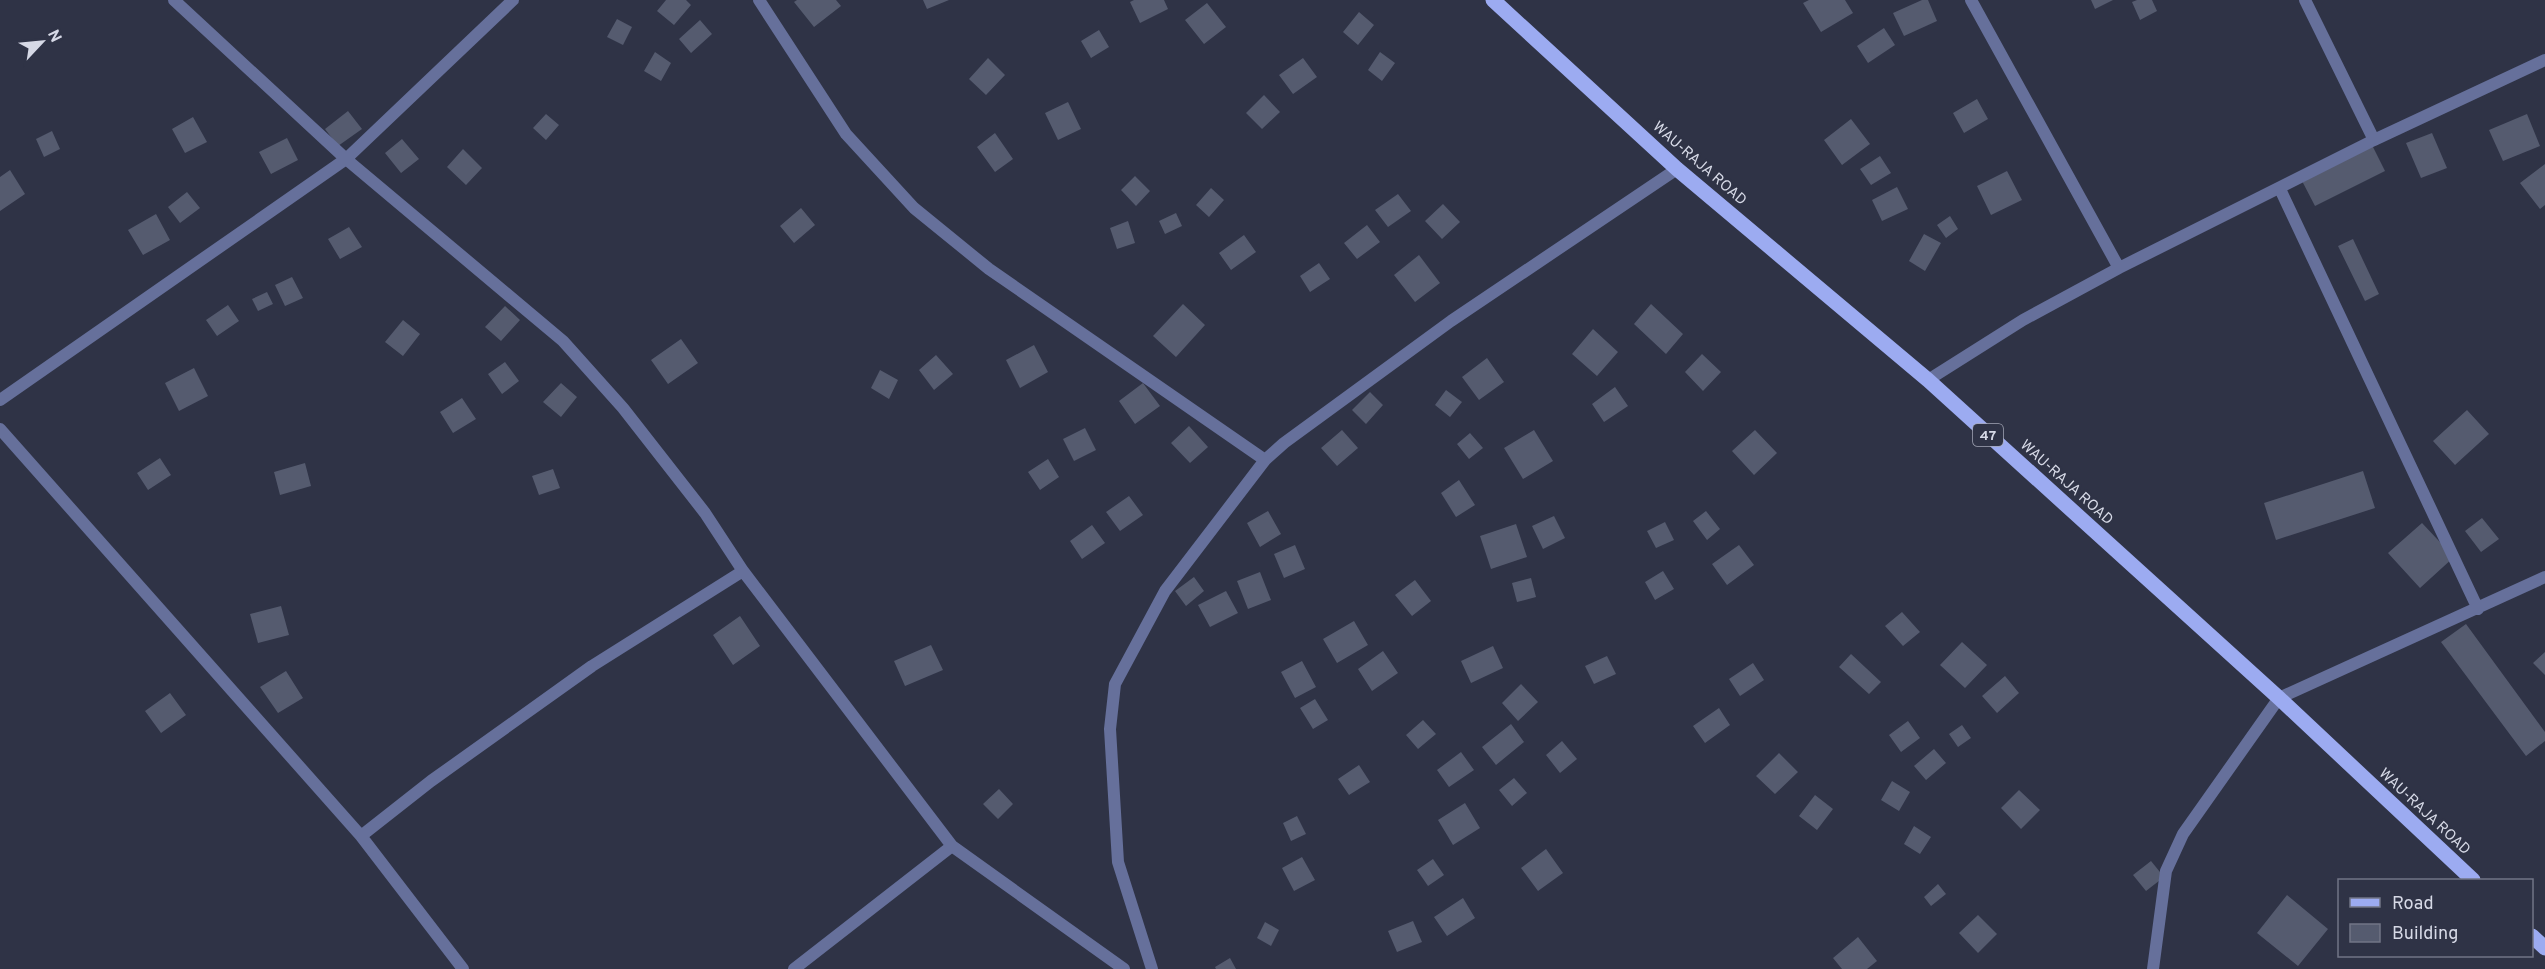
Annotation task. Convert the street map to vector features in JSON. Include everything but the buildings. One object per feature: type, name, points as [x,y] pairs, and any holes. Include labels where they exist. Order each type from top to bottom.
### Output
[{"type":"main road","name":"WAU-RAJA ROAD","points":[[1494,0],[1677,169],[1928,380],[2279,698],[2472,879]]},
{"type":"street","points":[[174,0],[346,159],[563,341],[623,408],[705,513],[743,571],[952,846],[1124,969]]},
{"type":"street","points":[[0,400],[346,159],[513,0]]},
{"type":"street","points":[[759,0],[846,134],[914,208],[989,269],[1265,460]]},
{"type":"street","points":[[1971,0],[2119,268]]},
{"type":"street","points":[[2305,0],[2374,140]]},
{"type":"street","points":[[1928,380],[2023,320],[2119,268],[2374,140],[2545,60]]},
{"type":"street","points":[[1152,969],[1118,862],[1110,729],[1115,684],[1165,591],[1265,460],[1284,442],[1451,321],[1677,169]]},
{"type":"street","points":[[2280,189],[2478,609]]},
{"type":"street","points":[[0,429],[361,836],[463,969]]},
{"type":"street","points":[[361,836],[431,781],[592,666],[743,571]]},
{"type":"street","points":[[2153,969],[2166,871],[2183,834],[2279,698],[2545,577]]},
{"type":"street","points":[[794,969],[952,846]]}]
